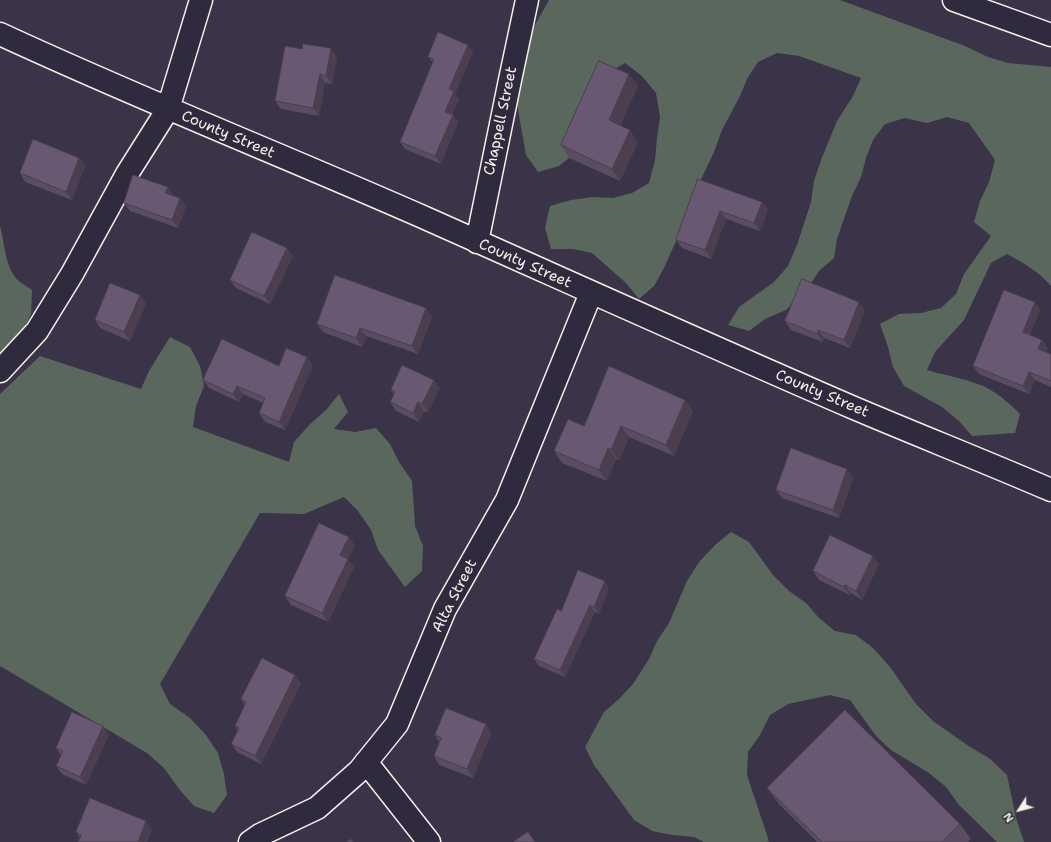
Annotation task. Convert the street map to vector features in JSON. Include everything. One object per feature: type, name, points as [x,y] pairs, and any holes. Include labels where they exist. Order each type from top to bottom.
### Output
[{"type":"street","points":[[0,371],[37,331],[72,274],[127,174],[168,109],[201,0]]},
{"type":"street","name":"Chappell Street","points":[[476,242],[528,0]]},
{"type":"street","points":[[967,2],[1051,35]]},
{"type":"street","name":"County Street","points":[[0,34],[168,109],[422,217],[858,410],[975,457],[1051,490]]},
{"type":"street","name":"Alta Street","points":[[250,842],[260,835],[317,808],[359,771],[398,724],[445,609],[507,500],[591,293]]},
{"type":"street","points":[[366,762],[429,842]]},
{"type":"green space","points":[[549,0],[840,0],[965,46],[988,57],[1008,63],[1051,67],[1051,286],[1031,268],[1007,254],[991,263],[964,320],[935,352],[927,370],[974,383],[998,394],[1020,414],[1015,433],[972,436],[959,421],[942,407],[904,386],[893,367],[880,324],[899,314],[921,313],[941,308],[956,294],[964,274],[991,236],[974,222],[980,201],[989,182],[995,160],[969,123],[947,117],[927,123],[905,118],[885,124],[873,140],[866,158],[861,177],[852,196],[837,239],[834,258],[819,271],[808,288],[786,310],[765,319],[749,331],[728,325],[739,307],[774,282],[788,266],[797,245],[811,202],[814,181],[821,160],[837,121],[853,96],[861,78],[799,56],[777,53],[758,62],[747,79],[722,130],[664,268],[654,286],[639,299],[626,283],[592,253],[573,249],[551,249],[545,228],[550,206],[571,200],[592,197],[613,198],[632,193],[649,183],[655,160],[660,117],[656,93],[642,76],[625,63],[608,73],[569,158],[559,166],[538,172],[526,155],[515,93],[521,50]]},
{"type":"green space","points":[[0,226],[11,271],[18,281],[32,290],[31,314],[22,333],[0,357]]},
{"type":"green space","points":[[170,337],[190,347],[200,366],[204,386],[196,406],[193,427],[289,462],[294,442],[309,425],[326,410],[339,394],[348,412],[334,429],[355,432],[376,428],[390,444],[399,462],[412,481],[415,526],[423,546],[422,571],[405,587],[378,550],[371,530],[358,511],[344,497],[304,514],[260,513],[160,684],[170,704],[190,718],[206,735],[218,753],[224,774],[227,795],[214,813],[194,806],[179,789],[164,768],[147,753],[0,666],[0,394],[40,356],[141,389],[149,371]]},
{"type":"green space","points":[[731,532],[749,542],[773,575],[789,591],[806,603],[819,618],[835,631],[856,635],[873,648],[890,667],[916,704],[933,721],[970,747],[989,758],[1007,775],[1016,818],[1024,842],[997,842],[959,805],[946,787],[929,773],[891,750],[876,736],[850,700],[830,695],[788,704],[770,715],[760,735],[748,752],[747,775],[769,841],[704,842],[694,837],[652,831],[634,820],[594,765],[585,747],[604,712],[633,684],[649,659],[657,641],[669,623],[687,581],[699,562],[716,544]]},
{"type":"building","points":[[438,32],[468,45],[449,89],[454,91],[445,112],[453,115],[435,156],[400,142],[434,59],[428,57]]},
{"type":"building","points":[[303,44],[331,48],[326,76],[320,74],[313,108],[275,101],[285,46],[302,49]]},
{"type":"building","points":[[599,61],[629,74],[609,120],[630,130],[612,169],[561,145]]},
{"type":"building","points":[[33,139],[79,158],[66,192],[20,173]]},
{"type":"building","points":[[133,175],[168,187],[165,193],[180,198],[172,220],[124,203]]},
{"type":"building","points":[[698,179],[762,202],[754,223],[720,211],[705,250],[676,240]]},
{"type":"building","points":[[252,232],[287,248],[264,296],[230,280]]},
{"type":"building","points":[[335,275],[426,308],[412,346],[360,328],[356,338],[317,324]]},
{"type":"building","points":[[802,279],[859,302],[844,340],[818,330],[817,334],[785,321]]},
{"type":"building","points":[[110,283],[140,295],[124,332],[95,320]]},
{"type":"building","points":[[1004,290],[1035,302],[1023,332],[1042,340],[1038,349],[1051,354],[1051,381],[1029,372],[1023,386],[973,366]]},
{"type":"building","points":[[222,339],[279,366],[286,348],[307,357],[279,422],[259,413],[265,398],[237,386],[233,394],[203,380]]},
{"type":"building","points":[[402,365],[434,380],[422,404],[418,402],[413,413],[390,402],[395,392],[391,390]]},
{"type":"building","points":[[609,366],[685,400],[666,445],[621,426],[611,450],[608,448],[599,470],[554,451],[568,419],[584,426]]},
{"type":"building","points":[[791,448],[847,469],[833,510],[776,490]]},
{"type":"building","points":[[319,523],[349,537],[340,555],[348,559],[322,613],[285,596]]},
{"type":"building","points":[[830,535],[873,556],[856,591],[845,585],[844,587],[813,571]]},
{"type":"building","points":[[578,570],[605,581],[594,607],[590,605],[560,670],[534,659],[557,609],[561,611]]},
{"type":"building","points":[[262,658],[295,675],[255,756],[231,744],[239,728],[235,726],[246,702],[241,699]]},
{"type":"building","points":[[446,708],[486,724],[467,769],[434,756],[441,738],[435,735]]},
{"type":"building","points":[[845,710],[960,824],[942,842],[822,842],[767,788]]},
{"type":"building","points":[[72,712],[103,726],[80,777],[56,766],[63,751],[56,748]]},
{"type":"building","points":[[90,798],[146,821],[138,842],[78,842],[81,835],[76,832]]},
{"type":"building","points":[[528,832],[535,842],[513,842]]}]
